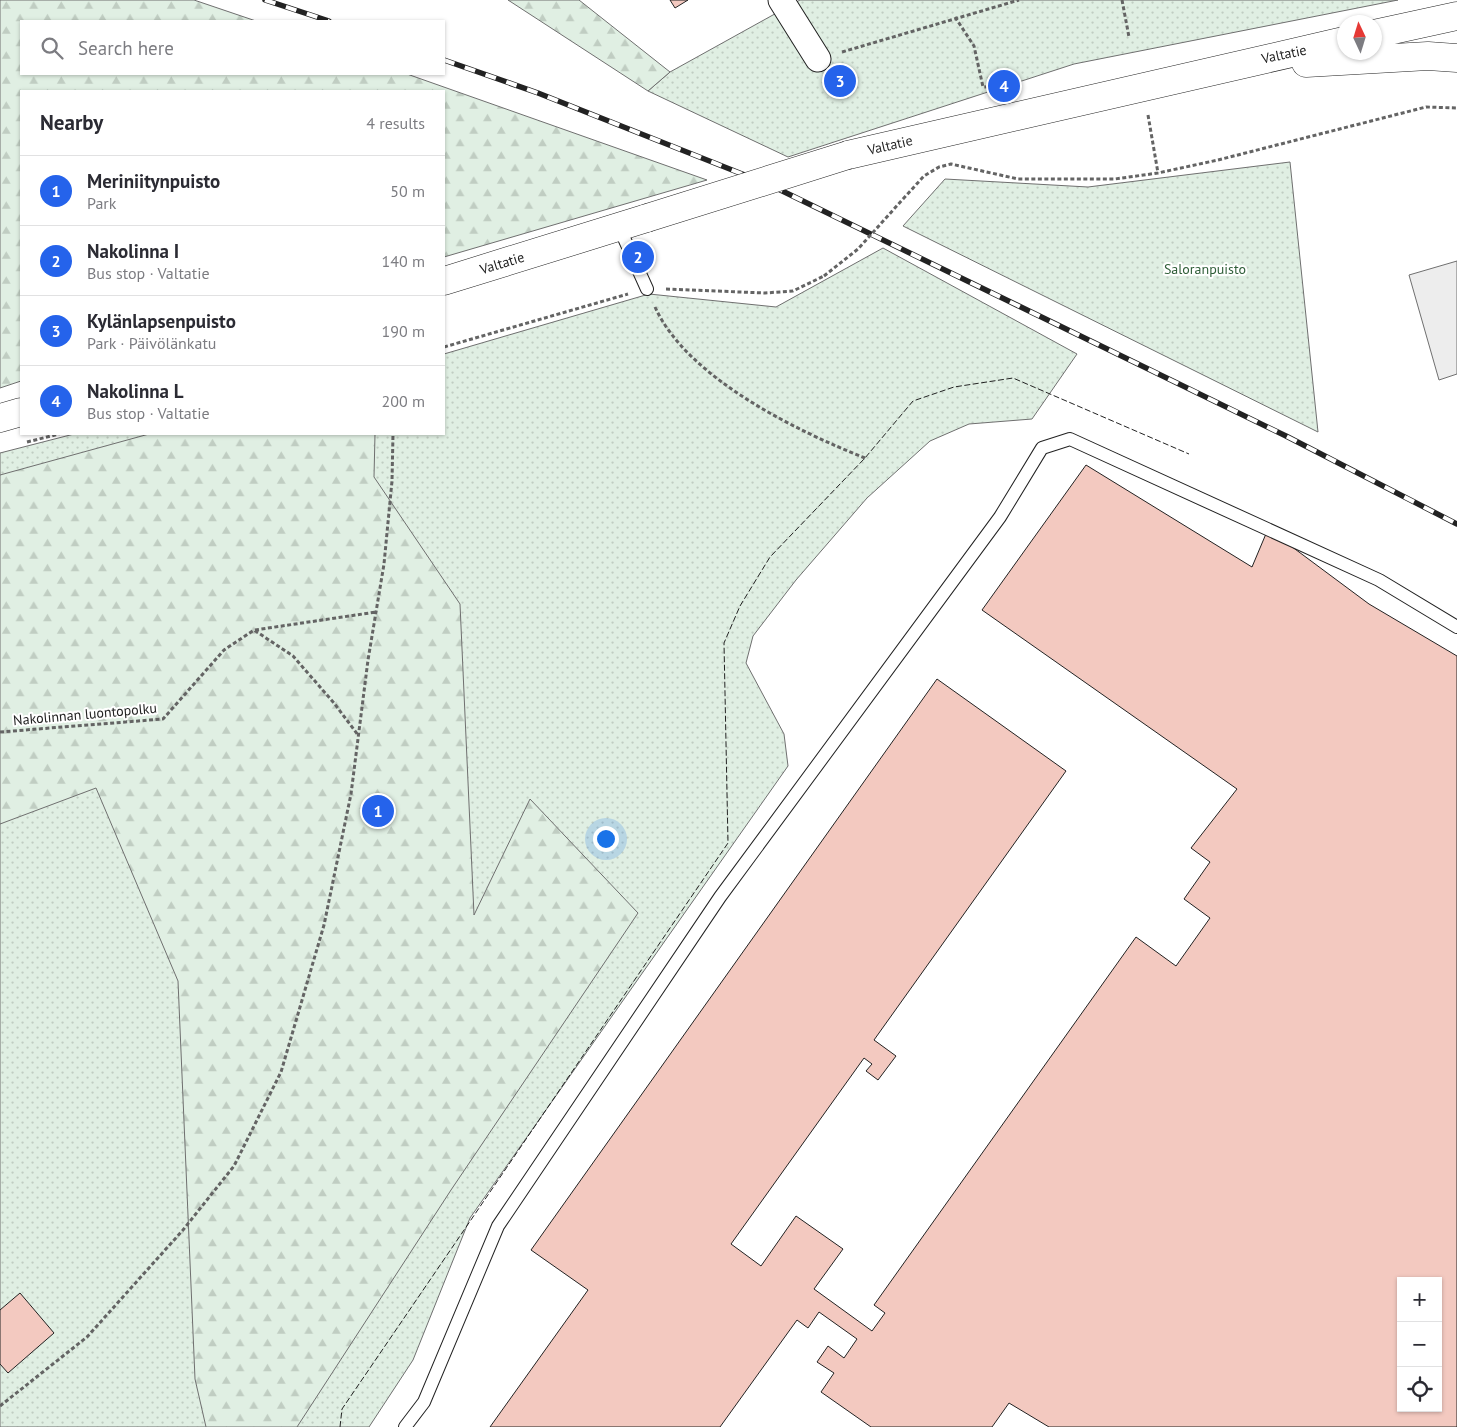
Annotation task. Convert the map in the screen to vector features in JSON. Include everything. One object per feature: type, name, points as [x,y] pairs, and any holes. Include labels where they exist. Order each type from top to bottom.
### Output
[{"type":"main road","points":[[1382,32],[1457,16]]},
{"type":"main road","name":"Valtatie","points":[[445,281],[848,154],[1337,43]]},
{"type":"main road","points":[[1224,67],[1428,56],[1457,58]]},
{"type":"main road","points":[[0,418],[20,412]]},
{"type":"street","points":[[781,0],[818,59]]},
{"type":"lane","points":[[619,227],[647,288]]},
{"type":"lane","points":[[405,1427],[424,1402],[498,1226],[720,896],[1000,517],[1042,448],[1070,439],[1379,580],[1457,627]]},
{"type":"path","points":[[818,59],[955,17],[1018,0]]},
{"type":"path","points":[[1122,0],[1129,37]]},
{"type":"path","points":[[955,17],[974,46],[983,87],[1004,86]]},
{"type":"path","points":[[824,276],[858,249],[924,176],[939,167],[951,164],[1018,179],[1115,179],[1158,173],[1426,107],[1457,108]]},
{"type":"path","points":[[1147,110],[1158,173]]},
{"type":"path","points":[[647,288],[658,314],[676,339],[699,362],[732,390],[805,432],[865,458]]},
{"type":"path","points":[[25,442],[55,435]]},
{"type":"path","points":[[0,1406],[87,1337],[183,1230],[234,1166],[281,1072],[324,925],[351,794],[384,564],[392,481],[393,435]]},
{"type":"path","points":[[254,630],[376,612]]},
{"type":"path","points":[[254,630],[294,656],[359,736]]},
{"type":"path","name":"Nakolinnan luontopolku","points":[[0,732],[164,719],[224,650],[254,630]]},
{"type":"green space","points":[[0,0],[194,0],[253,20],[20,20],[20,75],[410,75],[707,180],[445,257],[445,90],[20,90],[20,381],[0,388]]},
{"type":"green space","points":[[508,0],[579,0],[670,72],[648,91]]},
{"type":"green space","points":[[800,0],[1398,0],[1074,64],[788,157],[648,91],[670,72]]},
{"type":"green space","name":"Saloranpuisto","points":[[1290,162],[1318,432],[903,226],[945,179],[1088,187]]},
{"type":"green space","points":[[883,248],[1077,354],[1032,419],[969,424],[930,441],[867,498],[796,580],[753,636],[746,663],[784,734],[788,766],[470,1218],[413,1360],[369,1427],[0,1427],[0,453],[70,435],[445,435],[445,354],[649,294],[776,307]]},
{"type":"green space","points":[[145,435],[375,435],[374,477],[460,604],[474,915],[530,799],[638,913],[451,1190],[297,1427],[206,1427],[195,1379],[178,981],[96,788],[0,824],[0,475]]},
{"type":"shaded area","points":[[1457,261],[1457,374],[1439,380],[1409,275]]},
{"type":"building","points":[[670,0],[688,0],[675,8]]},
{"type":"building","points":[[1086,465],[1252,567],[1268,529],[1369,604],[1457,656],[1457,1427],[1049,1427],[1009,1403],[992,1427],[871,1427],[821,1392],[834,1373],[817,1362],[828,1346],[844,1358],[857,1339],[819,1312],[808,1328],[797,1320],[720,1427],[490,1427],[588,1290],[531,1250],[937,679],[1066,771],[874,1040],[896,1056],[878,1080],[866,1071],[872,1064],[864,1058],[731,1244],[761,1266],[796,1216],[843,1249],[814,1289],[872,1331],[885,1313],[874,1305],[1136,937],[1176,966],[1210,918],[1184,899],[1210,862],[1191,848],[1237,789],[982,610]]},
{"type":"building","points":[[20,1293],[54,1333],[8,1373],[0,1364],[0,1310]]},
{"type":"railway","points":[[265,0],[326,20]]},
{"type":"railway","points":[[445,60],[538,93],[770,185],[1286,436],[1457,524]]},
{"type":"fence","points":[[340,1427],[342,1409],[728,843],[724,643],[740,606],[770,557],[865,458],[913,401],[954,387],[1013,378],[1189,454]]},
{"type":"place","name":"Kylänlapsenpuisto","points":[[840,81]]},
{"type":"place","name":"Nakolinna L","points":[[1004,86]]},
{"type":"place","name":"Nakolinna I","points":[[638,257]]},
{"type":"place","name":"Meriniitynpuisto","points":[[378,811]]}]
